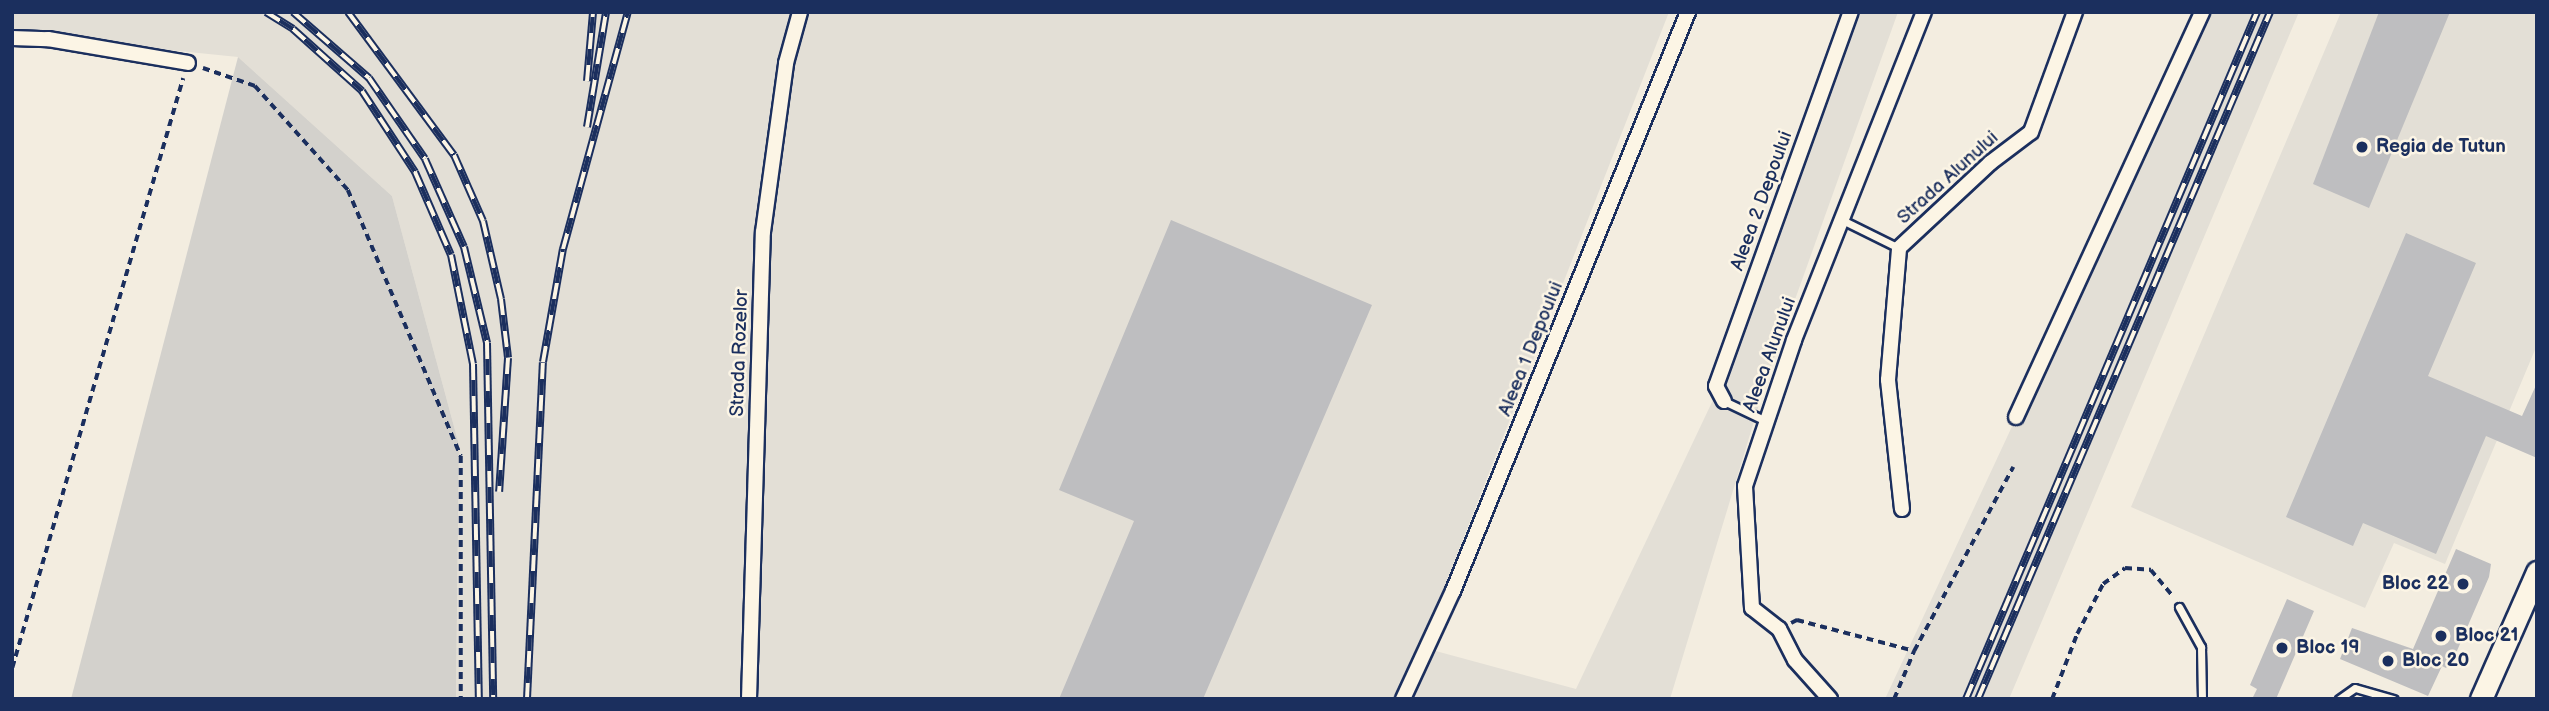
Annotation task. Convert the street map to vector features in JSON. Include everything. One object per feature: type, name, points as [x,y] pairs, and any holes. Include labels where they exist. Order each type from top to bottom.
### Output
[{"type":"main road","points":[[2481,699],[2537,572]]},
{"type":"street","name":"Strada Rozelor","points":[[749,699],[763,232],[786,63],[800,12]]},
{"type":"street","name":"Aleea 1 Depoului","points":[[1403,699],[1453,591],[1688,12]]},
{"type":"street","name":"Aleea 2 Depoului","points":[[1724,401],[1716,386],[1851,12]]},
{"type":"street","name":"Aleea Alunului","points":[[1830,699],[1795,660],[1779,629],[1752,608],[1745,486],[1842,220],[1924,12]]},
{"type":"street","name":"Strada Alunului","points":[[1902,509],[1888,380],[1899,248],[1990,163],[2031,132],[2074,12]]},
{"type":"street","points":[[2016,417],[2202,12]]},
{"type":"street","points":[[12,38],[48,39],[188,63]]},
{"type":"lane","points":[[1842,220],[1899,248]]},
{"type":"lane","points":[[1724,401],[1767,421]]},
{"type":"lane","points":[[2179,607],[2200,647],[2202,699]]},
{"type":"lane","points":[[2339,699],[2355,688],[2393,699]]},
{"type":"path","points":[[12,668],[188,63],[255,86],[348,190],[461,456],[461,699]]},
{"type":"path","points":[[1894,699],[1914,650],[2013,467]]},
{"type":"path","points":[[2052,699],[2077,634],[2103,584],[2124,568],[2151,570],[2166,584],[2179,607]]},
{"type":"path","points":[[1779,629],[1797,620],[1914,650]]},
{"type":"shaded area","points":[[12,12],[1669,12],[1421,647],[1576,689],[1731,362],[1861,12],[1898,12],[1768,375],[1670,699],[456,699],[459,445],[392,196],[238,57],[12,34]]},
{"type":"shaded area","points":[[2195,12],[2299,12],[2009,699],[1885,699],[2036,375]]},
{"type":"shaded area","points":[[2341,12],[2537,12],[2537,345],[2445,564],[2394,543],[2365,608],[2131,507]]},
{"type":"shaded area","points":[[238,57],[392,196],[459,445],[456,699],[71,699]]},
{"type":"building","points":[[2379,12],[2450,12],[2369,208],[2313,184]]},
{"type":"building","points":[[1171,220],[1372,305],[1203,699],[1059,699],[1134,521],[1059,490]]},
{"type":"building","points":[[2406,233],[2476,263],[2428,376],[2522,416],[2537,383],[2537,458],[2486,436],[2436,554],[2363,523],[2353,546],[2286,517]]},
{"type":"building","points":[[2456,549],[2491,564],[2489,577],[2453,660],[2446,668],[2442,666],[2428,696],[2340,659],[2352,628],[2413,649]]},
{"type":"building","name":"Bloc 19","points":[[2287,599],[2314,611],[2276,699],[2252,699],[2257,689],[2250,685]]},
{"type":"railway","points":[[266,12],[293,29],[362,91],[415,172],[451,255],[473,364],[479,699]]},
{"type":"railway","points":[[293,12],[369,78],[425,159],[464,247],[487,343],[493,699]]},
{"type":"railway","points":[[348,12],[454,155],[483,221],[501,299],[508,358],[499,492]]},
{"type":"railway","points":[[587,81],[593,12]]},
{"type":"railway","points":[[587,127],[606,12]]},
{"type":"railway","points":[[527,699],[543,362],[563,249],[628,12]]},
{"type":"railway","points":[[1966,699],[2257,12]]},
{"type":"railway","points":[[1978,699],[2270,12]]},
{"type":"place","name":"Regia de Tutun","points":[[2362,147]]},
{"type":"place","name":"Bloc 22","points":[[2463,584]]},
{"type":"place","name":"Bloc 21","points":[[2441,636]]},
{"type":"place","name":"Bloc 19","points":[[2282,648]]},
{"type":"place","name":"Bloc 20","points":[[2388,661]]}]
